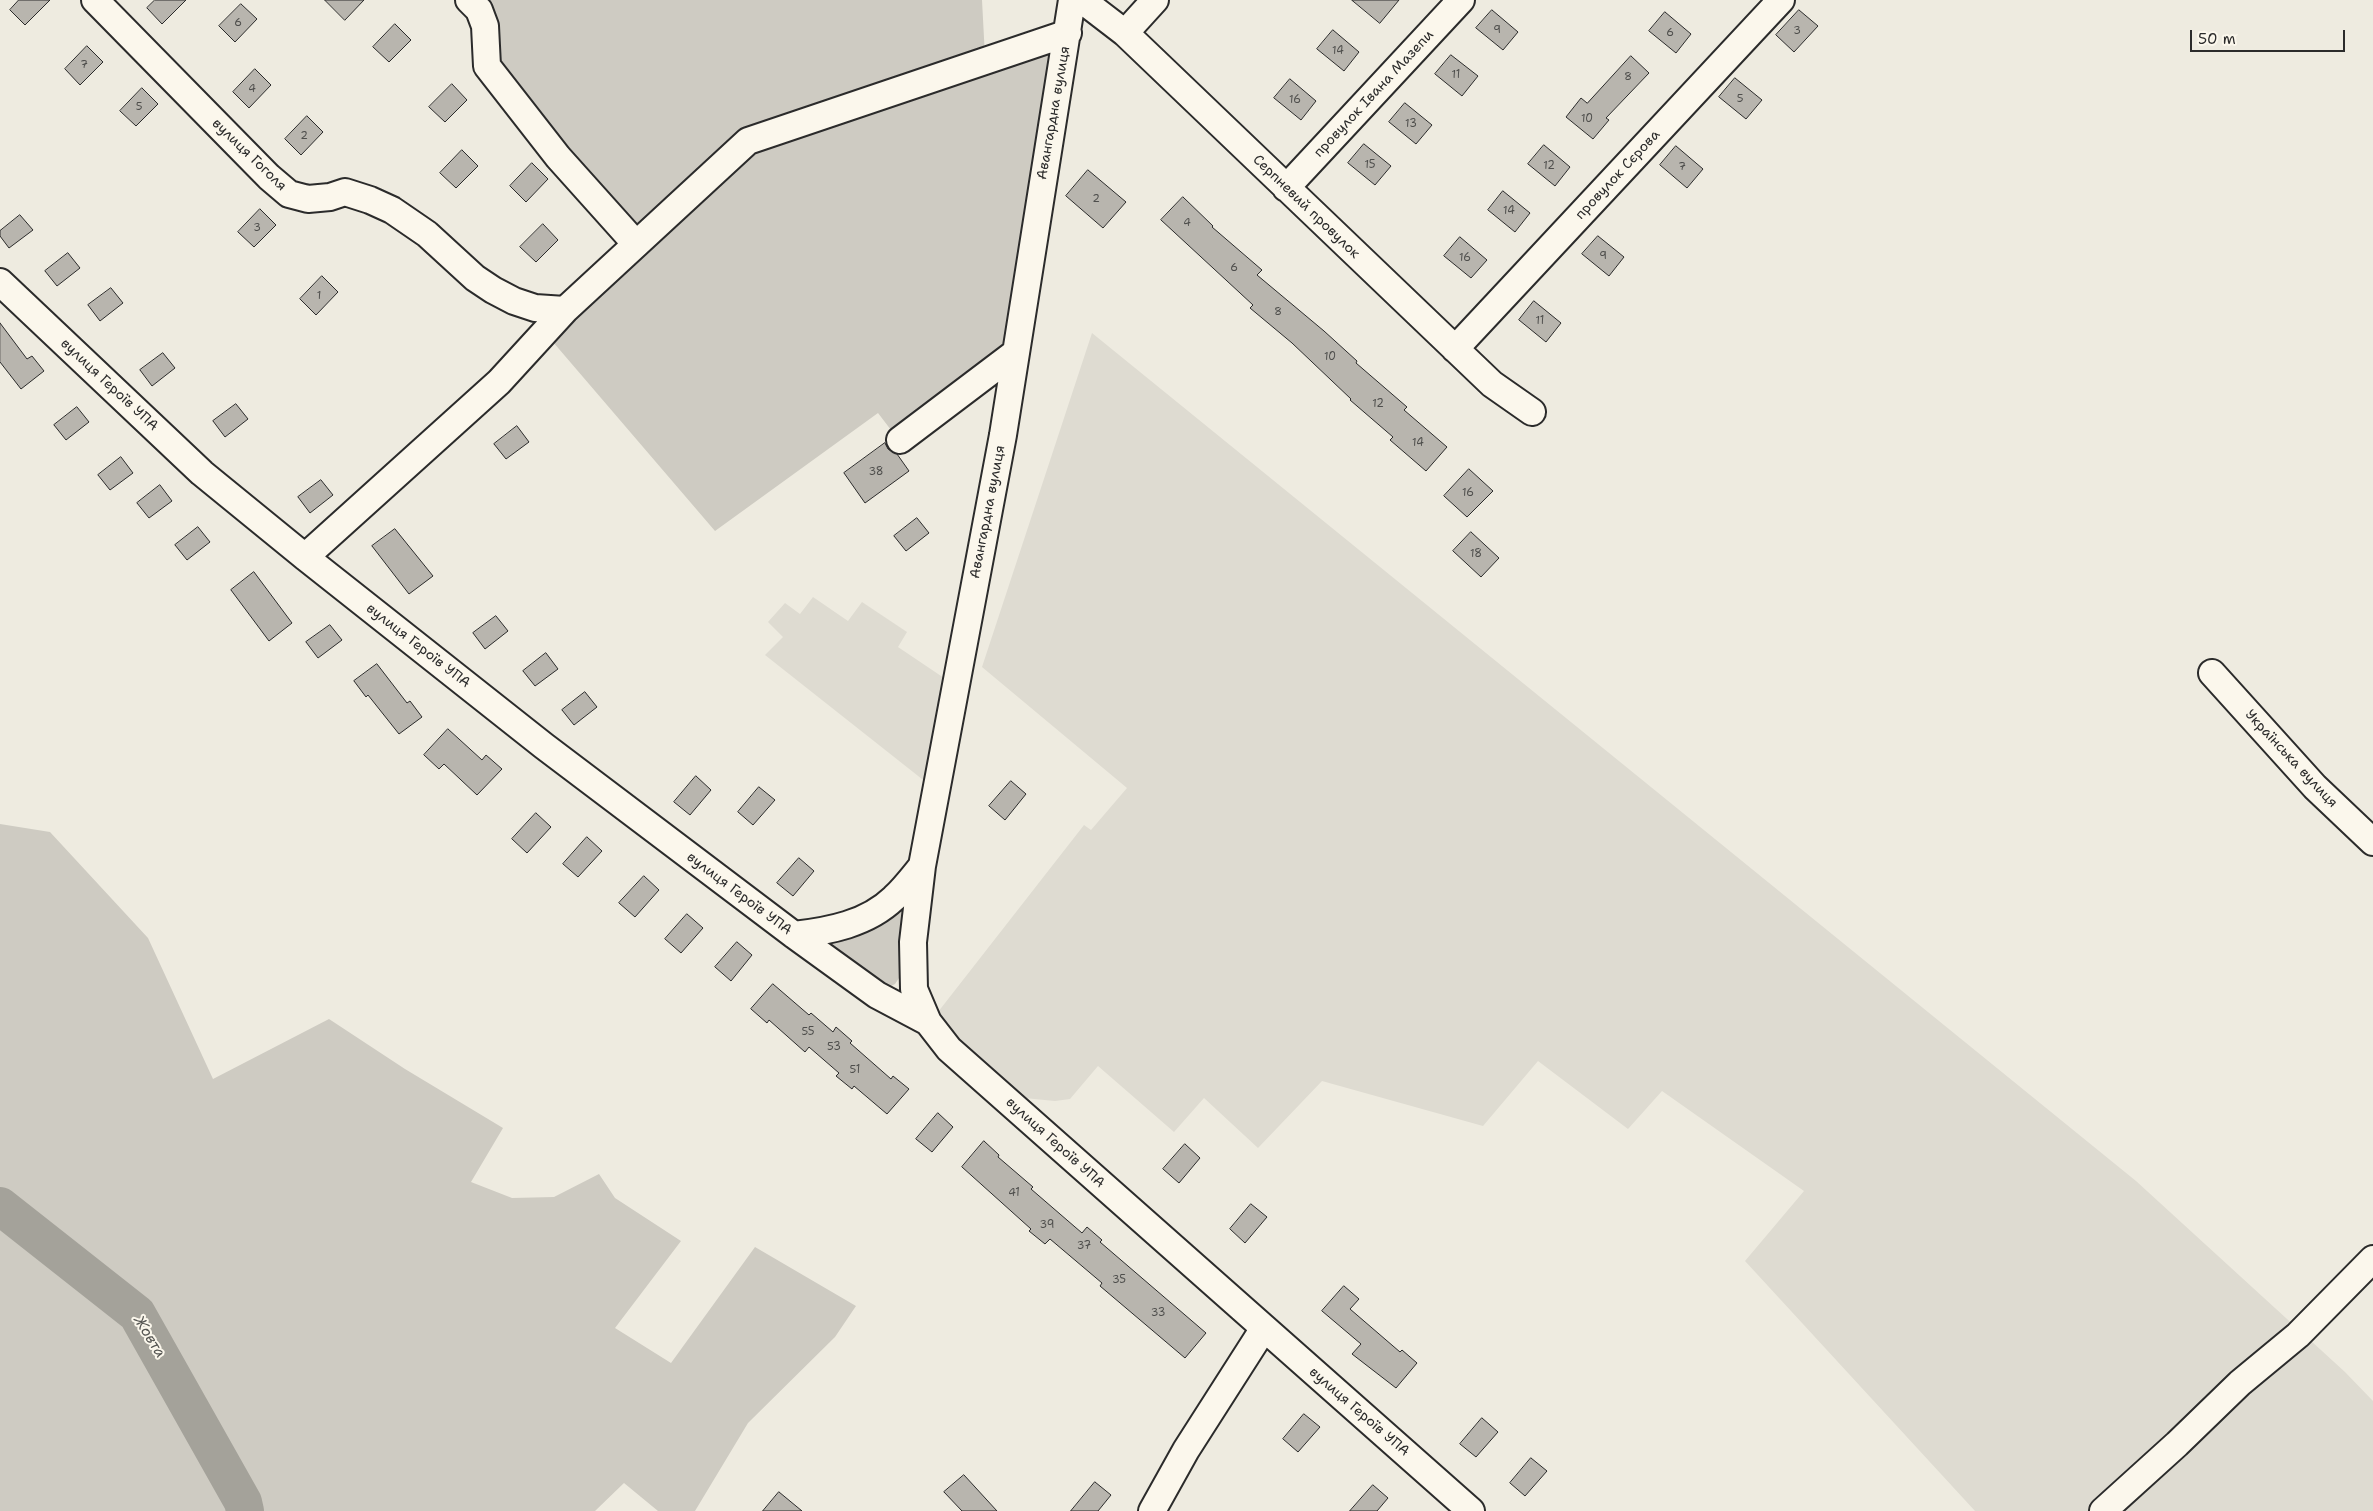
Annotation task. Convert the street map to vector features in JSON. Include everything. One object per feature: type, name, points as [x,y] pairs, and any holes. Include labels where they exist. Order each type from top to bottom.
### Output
[{"type":"street","name":"вулиця Гоголя","points":[[95,0],[269,177],[289,194],[308,199],[330,197],[345,192],[370,200],[392,210],[427,234],[475,278],[493,290],[514,301],[535,308],[565,310]]},
{"type":"street","points":[[469,0],[479,10],[485,26],[487,66],[558,157],[636,244]]},
{"type":"street","name":"Авангардна вулиця","points":[[928,1022],[914,988],[913,942],[922,866],[1003,435],[1072,0]]},
{"type":"street","name":"Серпневий провулок","points":[[1082,0],[1125,33],[1492,384],[1532,412]]},
{"type":"street","points":[[1125,33],[1155,0]]},
{"type":"street","name":"провулок Івана Мазепи","points":[[1286,188],[1461,0]]},
{"type":"street","name":"провулок Сєрова","points":[[1456,349],[1780,0]]},
{"type":"street","points":[[305,556],[499,382],[565,310],[748,141],[1068,33]]},
{"type":"street","name":"вулиця Героїв УПА","points":[[0,282],[202,473],[305,556],[544,746],[794,935],[877,995],[928,1022],[949,1049],[1471,1511]]},
{"type":"street","points":[[900,440],[1016,353]]},
{"type":"street","name":"Українська вулиця","points":[[2212,673],[2315,787],[2373,842]]},
{"type":"street","points":[[794,935],[828,931],[862,919],[893,900],[922,866]]},
{"type":"street","points":[[2103,1511],[2177,1444],[2240,1383],[2298,1335],[2370,1267]]},
{"type":"street","points":[[1152,1511],[1186,1450],[1264,1328]]},
{"type":"shaded area","points":[[476,0],[982,0],[985,57],[766,127],[635,229],[498,73]]},
{"type":"shaded area","points":[[1055,49],[1005,348],[891,430],[878,413],[715,531],[547,335],[738,155]]},
{"type":"shaded area","points":[[1092,333],[2136,1181],[2345,1372],[2373,1401],[2373,1511],[1975,1511],[1745,1261],[1804,1191],[1662,1091],[1628,1129],[1538,1061],[1483,1126],[1322,1081],[1258,1148],[1204,1098],[1174,1132],[1098,1066],[1070,1099],[1055,1101],[1024,1098],[956,1039],[938,1012],[1084,825],[1091,830],[1127,788],[982,667]]},
{"type":"shaded area","points":[[813,597],[848,621],[862,602],[907,632],[898,647],[947,680],[927,783],[765,655],[783,637],[768,622],[785,603],[800,614]]},
{"type":"shaded area","points":[[0,824],[50,832],[148,938],[213,1079],[329,1019],[405,1069],[503,1128],[471,1182],[512,1198],[554,1197],[599,1174],[615,1198],[681,1241],[615,1328],[671,1363],[755,1247],[856,1306],[835,1337],[748,1423],[695,1511],[658,1511],[624,1483],[595,1511],[0,1511]]},
{"type":"shaded area","points":[[907,891],[901,975],[895,984],[887,988],[819,939]]},
{"type":"building","points":[[19,0],[50,0],[25,25],[10,10]]},
{"type":"building","points":[[155,0],[186,0],[162,24],[147,8]]},
{"type":"building","points":[[325,0],[364,0],[345,20]]},
{"type":"building","points":[[1352,0],[1399,0],[1380,23]]},
{"type":"building","points":[[241,4],[257,19],[235,42],[219,26]]},
{"type":"building","points":[[1492,10],[1518,32],[1503,50],[1476,28]]},
{"type":"building","points":[[1799,10],[1818,26],[1794,52],[1776,35]]},
{"type":"building","points":[[1665,12],[1691,34],[1676,53],[1649,31]]},
{"type":"building","points":[[395,24],[411,40],[389,62],[373,47]]},
{"type":"building","points":[[1333,30],[1359,52],[1344,71],[1317,49]]},
{"type":"building","points":[[87,46],[103,62],[80,85],[65,69]]},
{"type":"building","points":[[1451,55],[1478,76],[1462,96],[1435,74]]},
{"type":"building","points":[[1631,56],[1649,73],[1606,118],[1609,120],[1593,139],[1566,117],[1581,98],[1587,103]]},
{"type":"building","points":[[255,69],[271,85],[249,108],[233,92]]},
{"type":"building","points":[[1735,78],[1762,100],[1746,119],[1719,97]]},
{"type":"building","points":[[1290,79],[1316,101],[1301,120],[1274,98]]},
{"type":"building","points":[[452,84],[467,100],[445,122],[429,107]]},
{"type":"building","points":[[142,88],[158,104],[136,126],[120,111]]},
{"type":"building","points":[[1405,103],[1432,125],[1416,144],[1389,122]]},
{"type":"building","points":[[307,116],[323,132],[301,155],[285,139]]},
{"type":"building","points":[[1364,144],[1391,166],[1375,185],[1348,163]]},
{"type":"building","points":[[1544,145],[1570,167],[1555,186],[1528,164]]},
{"type":"building","points":[[1676,146],[1703,169],[1687,188],[1660,165]]},
{"type":"building","points":[[462,150],[478,166],[456,188],[440,173]]},
{"type":"building","points":[[532,163],[548,179],[526,202],[510,186]]},
{"type":"building","points":[[1088,170],[1126,202],[1103,228],[1066,196]]},
{"type":"building","points":[[1503,191],[1530,213],[1515,232],[1488,210]]},
{"type":"building","points":[[1183,197],[1212,227],[1262,270],[1257,275],[1324,331],[1357,361],[1356,363],[1407,407],[1404,410],[1447,447],[1426,471],[1390,440],[1393,437],[1350,400],[1292,343],[1250,308],[1253,305],[1161,220]]},
{"type":"building","points":[[260,209],[276,225],[254,247],[238,232]]},
{"type":"building","points":[[20,215],[33,230],[9,248],[0,236],[0,231]]},
{"type":"building","points":[[543,224],[558,240],[536,262],[520,247]]},
{"type":"building","points":[[1598,236],[1624,257],[1609,276],[1582,254]]},
{"type":"building","points":[[1460,237],[1487,260],[1471,278],[1444,256]]},
{"type":"building","points":[[68,253],[80,268],[57,286],[45,271]]},
{"type":"building","points":[[322,276],[338,292],[316,315],[300,299]]},
{"type":"building","points":[[111,288],[123,303],[100,321],[88,305]]},
{"type":"building","points":[[1534,301],[1561,323],[1546,342],[1519,320]]},
{"type":"building","points":[[0,323],[27,359],[32,356],[44,371],[21,389],[0,362]]},
{"type":"building","points":[[163,353],[175,368],[152,386],[140,370]]},
{"type":"building","points":[[236,404],[248,419],[225,437],[213,421]]},
{"type":"building","points":[[77,407],[89,422],[66,440],[54,425]]},
{"type":"building","points":[[517,426],[529,442],[506,459],[494,444]]},
{"type":"building","points":[[885,443],[888,449],[897,454],[909,471],[865,503],[844,473]]},
{"type":"building","points":[[121,457],[133,473],[110,490],[98,475]]},
{"type":"building","points":[[1469,469],[1493,491],[1467,517],[1444,496]]},
{"type":"building","points":[[321,480],[333,495],[310,513],[298,497]]},
{"type":"building","points":[[160,485],[172,501],[149,518],[137,503]]},
{"type":"building","points":[[917,518],[929,533],[906,551],[894,536]]},
{"type":"building","points":[[198,527],[210,542],[187,560],[175,545]]},
{"type":"building","points":[[395,529],[433,576],[409,594],[372,546]]},
{"type":"building","points":[[1471,532],[1499,558],[1481,577],[1453,551]]},
{"type":"building","points":[[254,572],[292,623],[269,641],[231,590]]},
{"type":"building","points":[[496,616],[508,631],[485,649],[473,633]]},
{"type":"building","points":[[330,625],[342,640],[318,658],[306,642]]},
{"type":"building","points":[[546,653],[558,669],[535,686],[523,671]]},
{"type":"building","points":[[377,664],[407,703],[410,701],[422,717],[399,734],[368,695],[366,697],[354,681]]},
{"type":"building","points":[[585,692],[597,707],[574,725],[562,710]]},
{"type":"building","points":[[448,729],[482,760],[486,755],[502,769],[477,795],[444,764],[439,769],[424,755]]},
{"type":"building","points":[[696,776],[711,790],[690,815],[674,802]]},
{"type":"building","points":[[1011,781],[1026,794],[1005,820],[989,806]]},
{"type":"building","points":[[759,787],[775,800],[753,825],[738,812]]},
{"type":"building","points":[[536,813],[551,827],[527,853],[512,839]]},
{"type":"building","points":[[587,837],[602,851],[578,877],[563,864]]},
{"type":"building","points":[[799,858],[814,871],[793,896],[777,883]]},
{"type":"building","points":[[644,876],[659,890],[635,917],[619,903]]},
{"type":"building","points":[[687,914],[703,928],[681,953],[665,939]]},
{"type":"building","points":[[737,942],[752,955],[731,981],[715,967]]},
{"type":"building","points":[[773,984],[809,1015],[811,1013],[833,1032],[836,1027],[852,1041],[850,1043],[891,1079],[893,1076],[909,1089],[887,1114],[854,1086],[852,1089],[836,1076],[839,1073],[809,1047],[805,1052],[769,1020],[767,1023],[751,1009]]},
{"type":"building","points":[[938,1113],[953,1127],[932,1152],[916,1139]]},
{"type":"building","points":[[984,1141],[999,1155],[998,1157],[1033,1187],[1031,1189],[1082,1233],[1087,1227],[1102,1240],[1100,1242],[1206,1333],[1185,1358],[1100,1286],[1102,1283],[1050,1239],[1045,1244],[1029,1231],[1031,1229],[962,1167]]},
{"type":"building","points":[[1185,1144],[1200,1158],[1179,1183],[1163,1169]]},
{"type":"building","points":[[1251,1204],[1267,1217],[1245,1243],[1230,1229]]},
{"type":"building","points":[[1344,1286],[1359,1299],[1350,1309],[1400,1352],[1402,1350],[1417,1363],[1396,1388],[1352,1354],[1361,1344],[1322,1311]]},
{"type":"building","points":[[1304,1414],[1320,1427],[1298,1452],[1283,1439]]},
{"type":"building","points":[[1482,1418],[1498,1432],[1476,1457],[1460,1444]]},
{"type":"building","points":[[1531,1458],[1547,1471],[1525,1496],[1510,1483]]},
{"type":"building","points":[[964,1475],[997,1511],[962,1511],[944,1492]]},
{"type":"building","points":[[1095,1482],[1111,1495],[1098,1511],[1071,1511]]},
{"type":"building","points":[[1373,1485],[1388,1498],[1377,1511],[1350,1511]]},
{"type":"building","points":[[779,1492],[802,1511],[763,1511]]},
{"type":"waterway","name":"Жовта","points":[[0,1206],[137,1314],[243,1502],[245,1511]]}]
